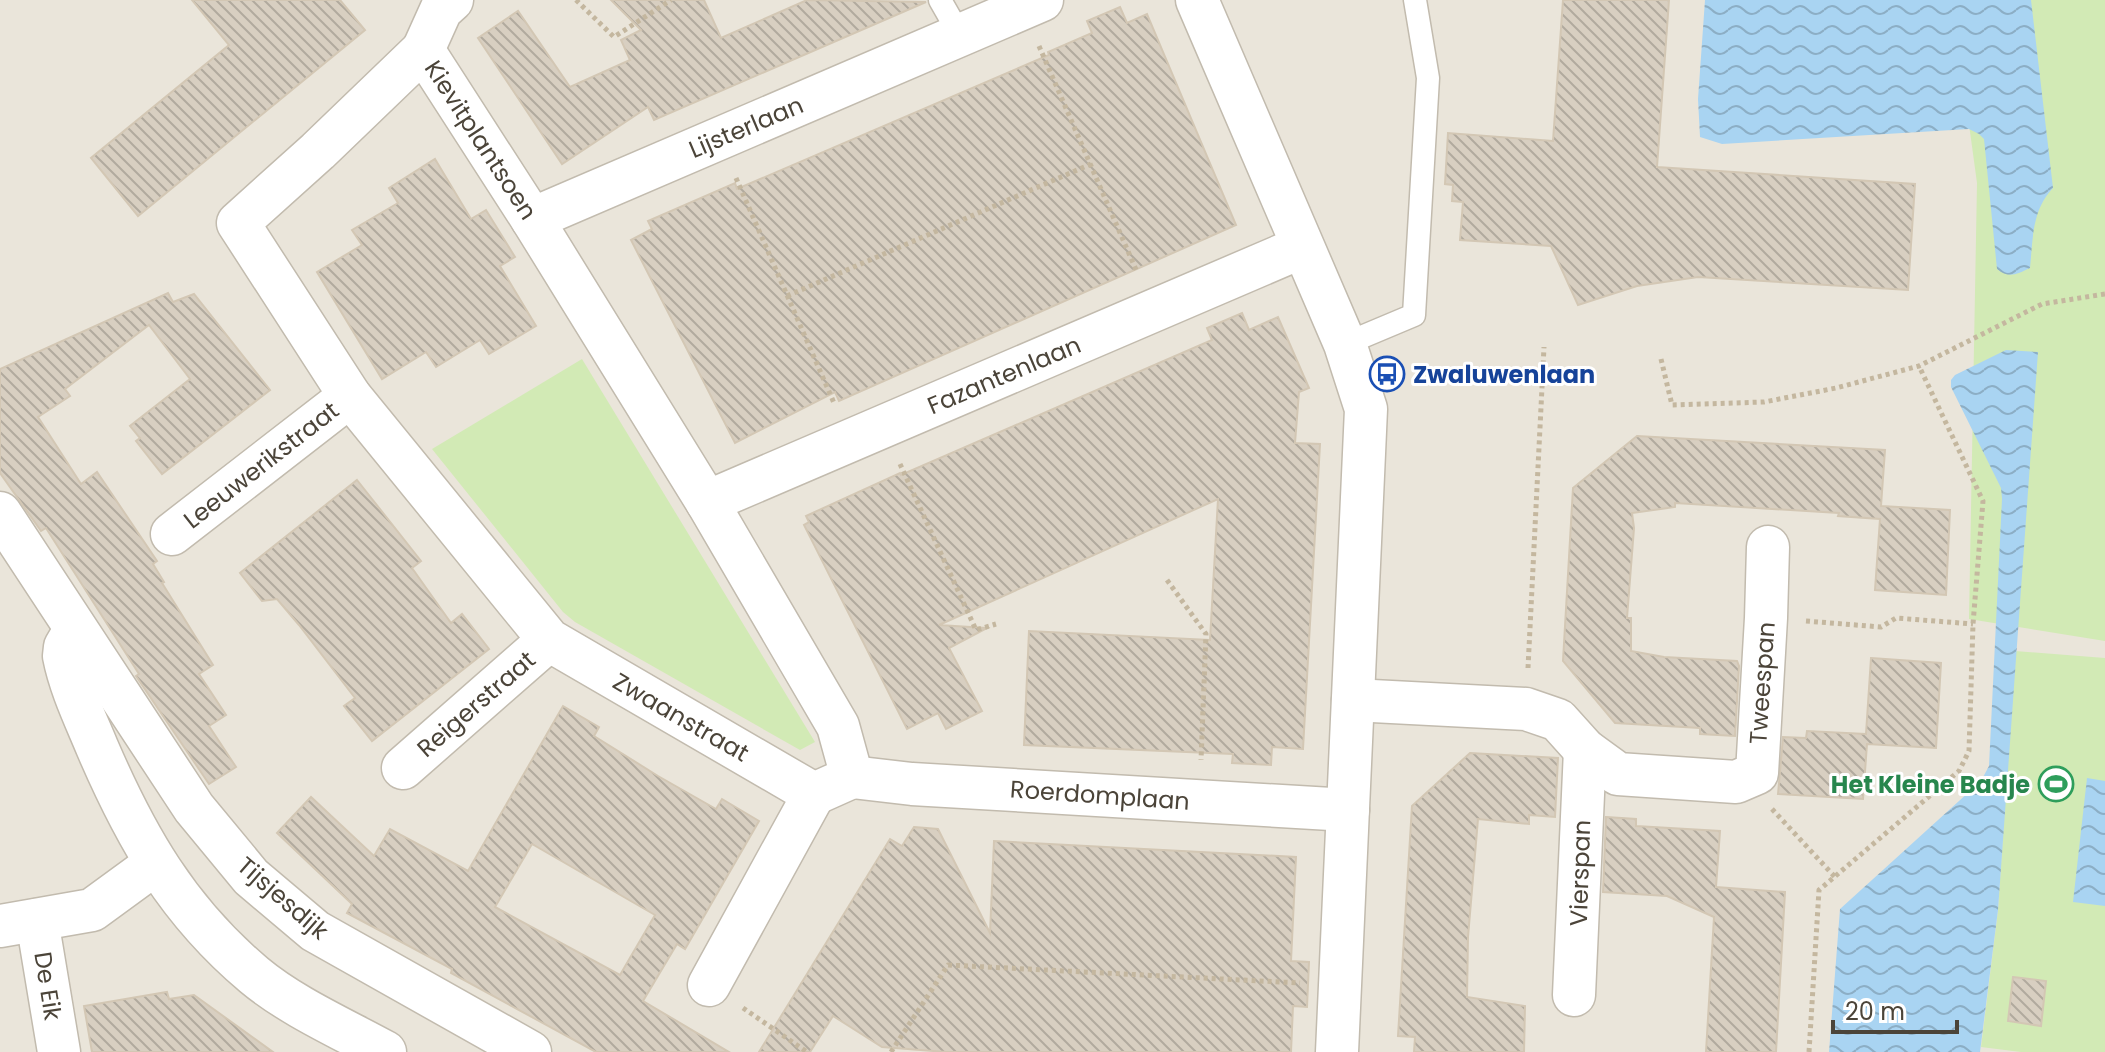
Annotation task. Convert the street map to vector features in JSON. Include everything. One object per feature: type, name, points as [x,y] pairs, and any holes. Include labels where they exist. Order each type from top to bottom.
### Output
[{"type":"street","points":[[1197,0],[1345,344],[1366,409],[1337,1052]]},
{"type":"street","points":[[423,50],[442,3]]},
{"type":"street","name":"Lijsterlaan","points":[[532,219],[719,139],[950,18],[1032,4]]},
{"type":"street","name":"Kievitplantsoen","points":[[549,640],[350,396],[238,223],[423,50],[707,502],[838,726],[852,777]]},
{"type":"street","name":"Fazantenlaan","points":[[707,502],[1302,247]]},
{"type":"street","name":"Leeuwerikstraat","points":[[172,534],[350,396]]},
{"type":"street","name":"Tijsjesdijk","points":[[0,513],[194,808],[251,877],[315,931],[530,1052]]},
{"type":"street","name":"Tweespan","points":[[1353,700],[1526,709],[1558,720],[1585,750],[1618,774],[1736,782],[1757,773],[1768,547]]},
{"type":"street","points":[[75,630],[65,647],[66,667],[117,795],[155,864],[184,906],[256,977],[385,1052]]},
{"type":"street","name":"Reigerstraat","points":[[403,768],[549,640]]},
{"type":"street","name":"Zwaanstraat","points":[[549,640],[814,794]]},
{"type":"street","name":"Vierspan","points":[[1574,995],[1585,750]]},
{"type":"street","points":[[709,985],[814,794],[852,777]]},
{"type":"street","name":"Roerdomplaan","points":[[852,777],[912,784],[1348,810]]},
{"type":"street","points":[[19,923],[92,910],[155,864]]},
{"type":"street","name":"De Eik","points":[[19,923],[59,1052]]},
{"type":"lane","points":[[1345,344],[1414,315],[1428,78],[1415,0]]},
{"type":"path","points":[[576,0],[614,37],[671,0]]},
{"type":"path","points":[[1032,4],[1091,164],[1154,311]]},
{"type":"path","points":[[719,139],[787,296],[976,630],[996,624]]},
{"type":"path","points":[[787,296],[1091,164]]},
{"type":"path","points":[[1661,359],[1672,405],[1764,402],[1836,388],[1919,366],[2042,304],[2105,294]]},
{"type":"path","points":[[1526,709],[1544,347]]},
{"type":"path","points":[[1809,1052],[1819,890],[1959,771],[1969,751],[1973,624],[1983,501],[1919,366]]},
{"type":"path","points":[[1167,580],[1206,634],[1199,801]]},
{"type":"path","points":[[1766,618],[1881,627],[1896,618],[1973,624]]},
{"type":"path","points":[[1757,773],[1762,799],[1835,877]]},
{"type":"path","points":[[891,1052],[948,965],[1341,985]]},
{"type":"path","points":[[709,985],[807,1052]]},
{"type":"shaded area","points":[[0,0],[2105,0],[2105,1052],[0,1052]]},
{"type":"green space","points":[[1952,0],[2105,0],[2105,641],[1969,619],[1977,183]]},
{"type":"green space","points":[[582,359],[815,742],[800,750],[575,622],[563,612],[432,449]]},
{"type":"green space","name":"Het Kleine Badje","points":[[2015,651],[2105,658],[2105,1052],[2021,1052],[1981,1047],[1998,910]]},
{"type":"water","points":[[1705,0],[2031,0],[2053,188],[2037,215],[2030,268],[2009,275],[1997,269],[1984,139],[1969,129],[1722,144],[1700,137],[1698,99]]},
{"type":"water","points":[[2006,350],[2038,352],[1998,910],[1980,1052],[1829,1052],[1840,909],[1981,781],[1989,766],[2001,488],[1951,387],[1951,380],[1955,375]]},
{"type":"water","points":[[2087,778],[2105,781],[2105,906],[2073,902]]},
{"type":"building","points":[[192,0],[340,0],[365,30],[138,216],[91,158],[229,45]]},
{"type":"building","points":[[611,0],[704,0],[721,38],[807,0],[926,2],[654,120],[648,107],[562,164],[478,38],[518,11],[570,87],[630,60],[621,40],[641,30]]},
{"type":"building","points":[[1563,0],[1669,0],[1657,167],[1915,184],[1908,290],[1698,277],[1637,286],[1578,305],[1551,246],[1460,240],[1463,202],[1452,201],[1453,185],[1445,184],[1448,133],[1553,141]]},
{"type":"building","points":[[1120,7],[1127,23],[1147,14],[1236,225],[839,401],[835,392],[735,443],[631,240],[652,229],[648,221],[735,183],[737,189],[1049,55],[1048,52],[1092,33],[1087,21]]},
{"type":"building","points":[[435,159],[471,219],[486,210],[515,257],[500,266],[536,326],[489,354],[480,340],[436,367],[426,352],[382,379],[317,272],[362,245],[352,230],[398,203],[389,188]]},
{"type":"building","points":[[168,293],[173,302],[194,294],[270,390],[162,474],[136,441],[140,438],[130,426],[190,379],[149,325],[65,389],[70,396],[38,417],[81,484],[97,472],[157,561],[153,564],[162,583],[213,665],[199,674],[226,715],[209,726],[236,767],[209,784],[136,676],[139,674],[46,528],[41,531],[0,473],[0,369]]},
{"type":"building","points":[[1242,313],[1249,330],[1278,317],[1309,388],[1299,392],[1295,443],[1320,444],[1303,749],[1272,747],[1271,765],[1232,763],[1233,754],[1024,745],[1029,631],[1210,640],[1218,499],[939,625],[987,628],[949,648],[982,711],[946,729],[938,713],[907,729],[804,525],[809,522],[806,516],[1212,340],[1207,328]]},
{"type":"building","points":[[1637,436],[1885,450],[1881,506],[1950,510],[1946,595],[1875,590],[1880,519],[1838,516],[1839,513],[1675,503],[1675,507],[1632,513],[1634,528],[1627,618],[1631,618],[1631,651],[1664,657],[1737,661],[1735,736],[1700,734],[1700,728],[1615,723],[1563,661],[1573,488]]},
{"type":"building","points":[[357,480],[421,561],[412,568],[451,623],[462,614],[489,649],[372,741],[344,706],[355,698],[299,625],[277,599],[262,601],[240,573]]},
{"type":"building","points":[[1871,658],[1941,663],[1936,748],[1867,744],[1863,799],[1778,794],[1783,737],[1806,738],[1807,731],[1866,734]]},
{"type":"building","points":[[563,706],[599,727],[594,736],[658,776],[716,809],[722,799],[759,821],[685,949],[677,944],[643,1001],[729,1052],[596,1052],[347,913],[352,904],[277,833],[311,797],[374,856],[390,829],[468,871]],"holes":[[[532,844],[655,915],[620,975],[495,907]]]},
{"type":"building","points":[[1470,753],[1558,758],[1555,817],[1529,815],[1529,824],[1478,819],[1468,937],[1467,997],[1525,1006],[1524,1052],[1414,1052],[1415,1037],[1398,1036],[1412,806]]},
{"type":"building","points":[[1606,817],[1636,819],[1636,826],[1720,831],[1716,887],[1785,892],[1776,1052],[1706,1052],[1714,917],[1667,896],[1603,892]]},
{"type":"building","points":[[914,827],[938,829],[990,933],[994,841],[1296,857],[1291,961],[1309,962],[1307,1007],[1293,1006],[1291,1052],[946,1052],[882,1047],[833,1016],[810,1052],[759,1052],[890,839],[902,846]]},
{"type":"building","points":[[2013,977],[2046,981],[2041,1026],[2008,1021]]},
{"type":"building","points":[[167,992],[169,999],[194,995],[273,1052],[92,1052],[84,1006]]},
{"type":"place","name":"Zwaluwenlaan","points":[[1387,374]]},
{"type":"place","name":"Het Kleine Badje","points":[[2056,784]]}]
